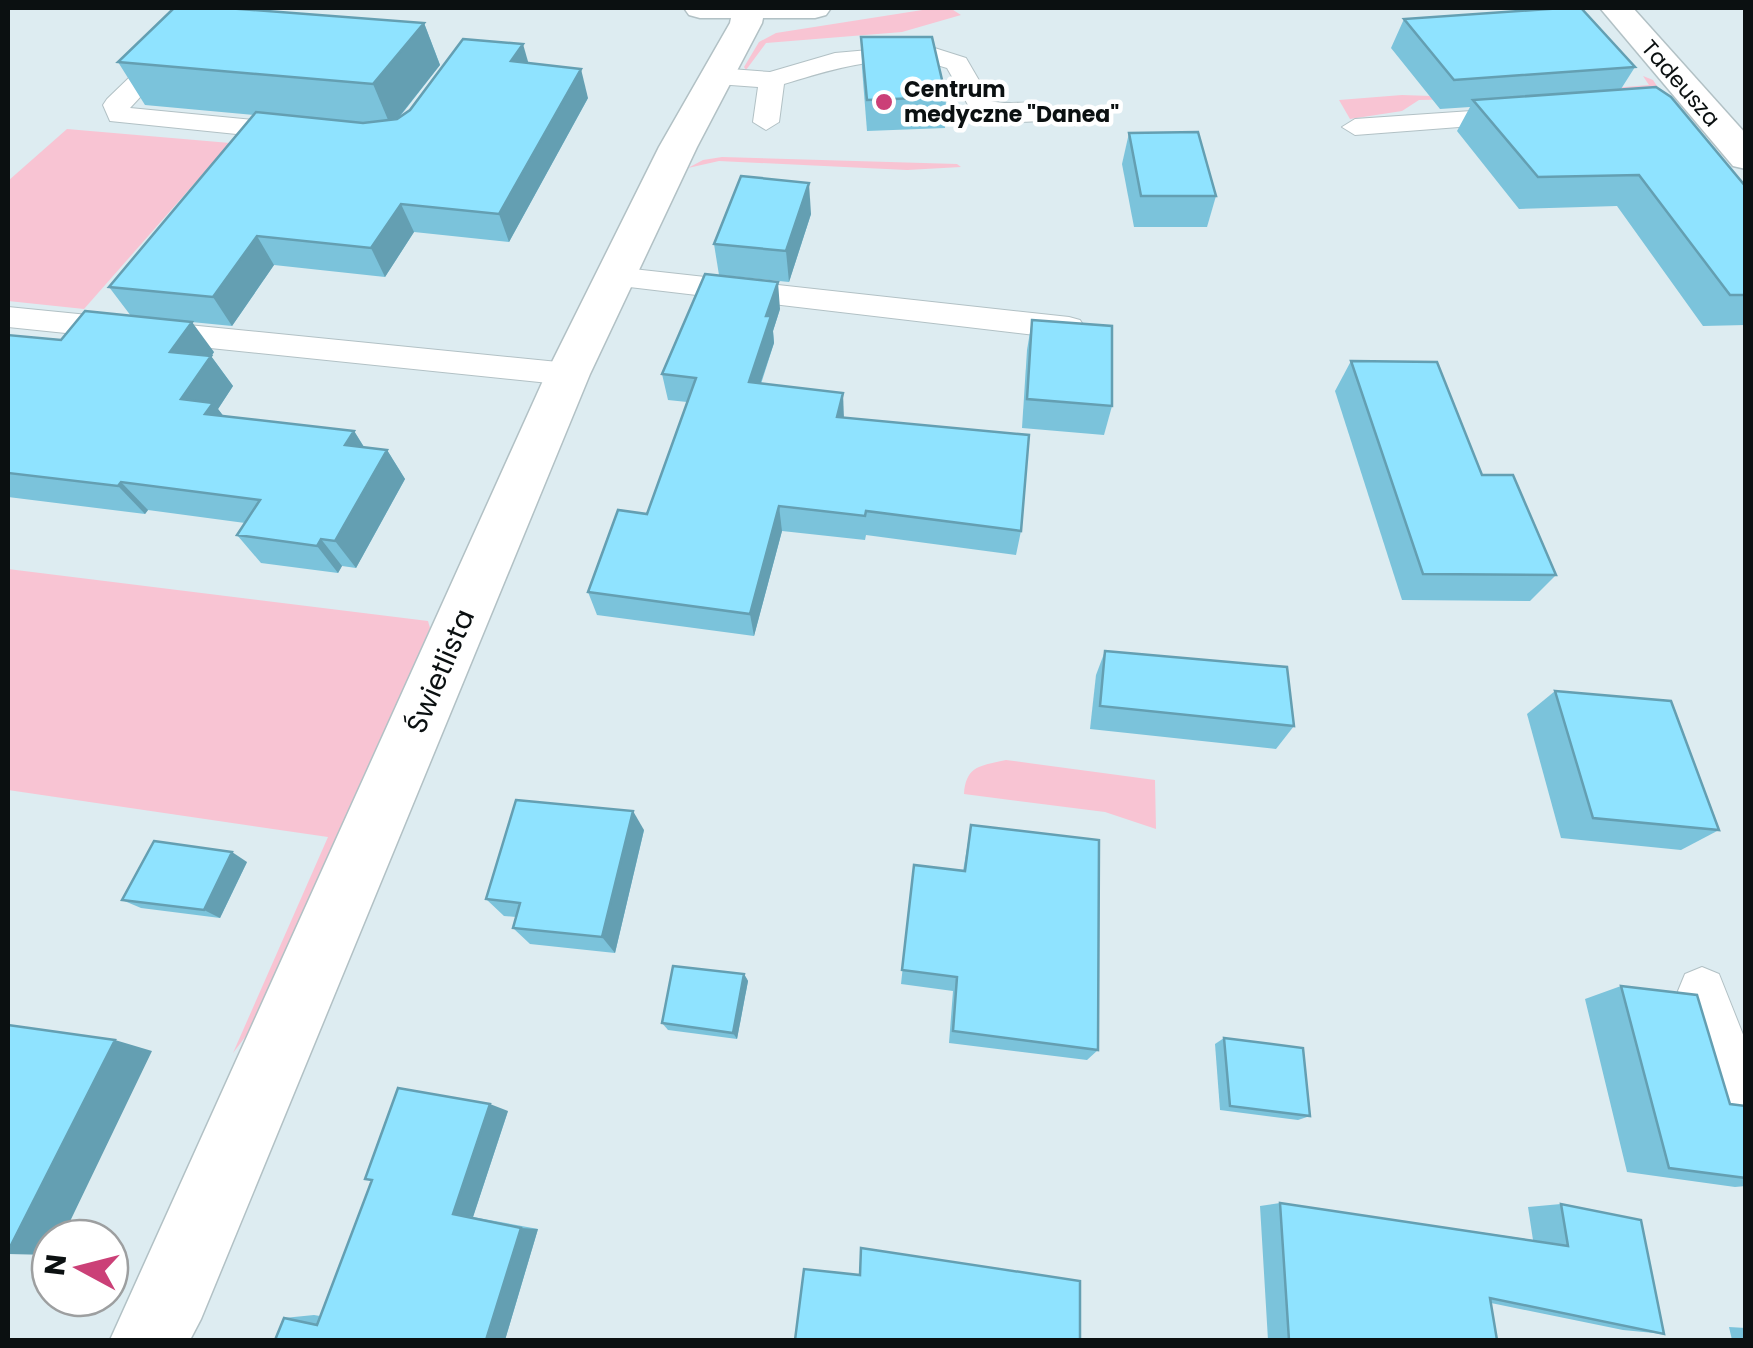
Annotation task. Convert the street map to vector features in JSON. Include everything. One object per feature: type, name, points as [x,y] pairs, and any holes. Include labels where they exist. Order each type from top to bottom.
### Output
[{"type":"street","points":[[732,8],[815,8]]},
{"type":"street","name":"Świetlista","points":[[149,1340],[174,1292],[568,374],[746,23],[732,8]]},
{"type":"street","name":"Tadeusza","points":[[1616,8],[1746,158]]},
{"type":"lane","points":[[192,31],[116,106],[118,115],[316,134]]},
{"type":"lane","points":[[717,76],[772,80],[835,60],[926,52],[958,63],[981,106],[993,112],[1045,111]]},
{"type":"lane","points":[[766,122],[772,80]]},
{"type":"lane","points":[[1662,106],[1698,103]]},
{"type":"lane","points":[[1355,127],[1550,114]]},
{"type":"lane","points":[[615,277],[1069,328]]},
{"type":"lane","points":[[8,318],[568,374]]},
{"type":"lane","points":[[1702,991],[1730,1066],[1746,1089]]},
{"type":"shaded area","points":[[950,8],[961,15],[902,32],[766,43],[746,70],[744,67],[759,42],[776,33]]},
{"type":"shaded area","points":[[1643,76],[1653,80],[1663,95],[1419,100],[1402,111],[1350,119],[1339,100],[1402,95],[1489,98],[1649,85]]},
{"type":"shaded area","points":[[67,129],[230,143],[84,309],[8,301],[8,181]]},
{"type":"shaded area","points":[[722,157],[961,167],[907,170],[719,161],[688,168]]},
{"type":"shaded area","points":[[8,569],[428,621],[430,628],[271,1003],[233,1053],[328,837],[8,790]]},
{"type":"shaded area","points":[[1006,760],[1155,780],[1156,829],[1105,812],[964,794],[972,772]]},
{"type":"building","points":[[174,8],[226,8],[424,23],[373,84],[118,62]]},
{"type":"building","points":[[1581,8],[1635,67],[1454,80],[1404,19]]},
{"type":"building","points":[[861,37],[932,37],[946,97],[867,100]]},
{"type":"building","points":[[463,39],[523,44],[511,61],[581,69],[499,214],[401,204],[371,248],[257,236],[213,297],[109,287],[256,112],[363,123],[397,119],[410,110]]},
{"type":"building","points":[[1656,87],[1671,97],[1746,187],[1746,295],[1730,295],[1639,175],[1538,177],[1473,100]]},
{"type":"building","points":[[1198,132],[1216,196],[1141,196],[1129,133]]},
{"type":"building","points":[[741,176],[809,183],[786,251],[714,244]]},
{"type":"building","points":[[705,274],[778,282],[749,382],[843,393],[837,417],[1029,435],[1021,531],[866,511],[865,516],[779,506],[750,614],[588,592],[618,510],[647,514],[696,378],[662,374]]},
{"type":"building","points":[[85,311],[192,322],[170,352],[211,356],[181,399],[213,403],[205,414],[354,431],[345,445],[387,450],[335,541],[321,539],[317,546],[237,535],[260,500],[121,482],[118,486],[8,473],[8,335],[61,340]]},
{"type":"building","points":[[1032,320],[1112,326],[1112,406],[1027,399]]},
{"type":"building","points":[[1351,361],[1437,362],[1482,475],[1513,475],[1556,575],[1423,574]]},
{"type":"building","points":[[1105,651],[1287,667],[1294,726],[1100,706]]},
{"type":"building","points":[[1555,691],[1671,701],[1719,830],[1593,818]]},
{"type":"building","points":[[516,800],[633,811],[602,937],[513,928],[520,903],[486,899]]},
{"type":"building","points":[[971,825],[1099,840],[1098,1050],[953,1031],[957,977],[902,970],[914,865],[965,871]]},
{"type":"building","points":[[154,841],[232,852],[204,910],[122,900]]},
{"type":"building","points":[[673,966],[744,974],[733,1033],[662,1023]]},
{"type":"building","points":[[1621,986],[1697,995],[1730,1104],[1746,1106],[1746,1178],[1669,1168]]},
{"type":"building","points":[[8,1025],[115,1040],[8,1251]]},
{"type":"building","points":[[1224,1038],[1303,1048],[1310,1116],[1230,1106]]},
{"type":"building","points":[[398,1088],[490,1104],[453,1214],[521,1228],[486,1340],[275,1340],[284,1318],[317,1325],[372,1180],[365,1179]]},
{"type":"building","points":[[1280,1203],[1568,1246],[1561,1204],[1641,1220],[1664,1334],[1490,1298],[1497,1340],[1289,1340]]},
{"type":"building","points":[[861,1248],[1080,1281],[1080,1340],[795,1340],[804,1269],[860,1275]]},
{"type":"place","name":"Centrum medyczne \"Danea\"","points":[[884,102]]}]
